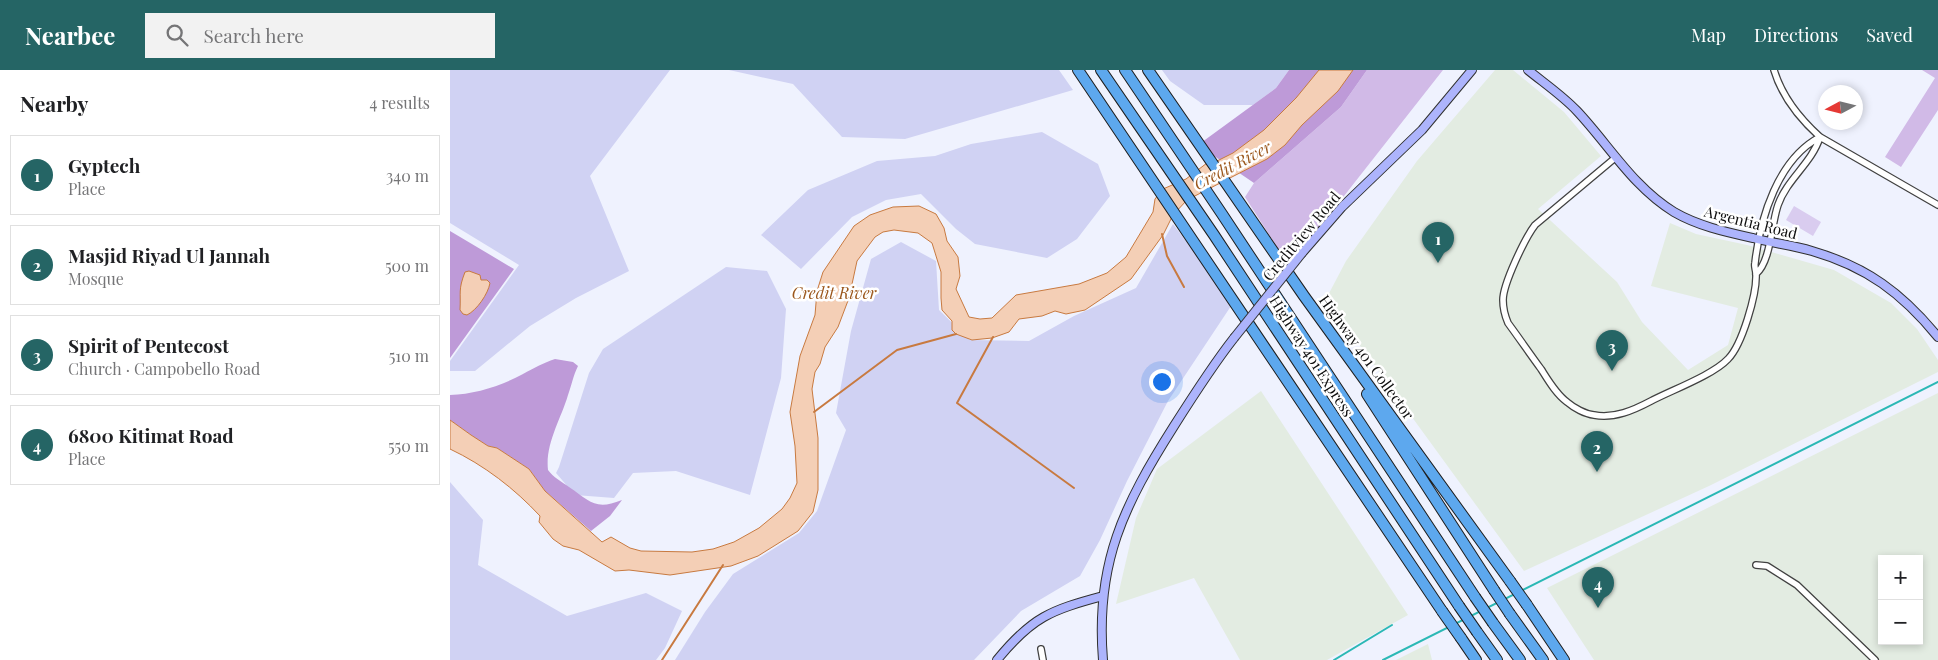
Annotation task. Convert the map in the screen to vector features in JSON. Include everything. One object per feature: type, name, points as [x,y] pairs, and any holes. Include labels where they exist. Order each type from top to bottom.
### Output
[{"type":"highway","points":[[1078,70],[1476,660]]},
{"type":"highway","name":"Highway 401 Express","points":[[1101,70],[1207,224],[1476,632],[1497,660]]},
{"type":"highway","name":"Highway 401 Express","points":[[1125,70],[1475,597],[1520,660]]},
{"type":"highway","name":"Highway 401 Collector","points":[[1148,70],[1304,296],[1510,581],[1564,660]]},
{"type":"highway","points":[[1304,296],[1494,590],[1542,660]]},
{"type":"main road","name":"Creditview Road","points":[[1103,660],[1101,637],[1103,596],[1111,552],[1128,504],[1157,452],[1200,385],[1234,338],[1302,253],[1342,207],[1422,130],[1472,70]]},
{"type":"main road","name":"Argentia Road","points":[[1528,70],[1577,110],[1615,158],[1655,199],[1675,213],[1704,226],[1818,253],[1841,261],[1868,274],[1894,291],[1922,318],[1938,337]]},
{"type":"main road","points":[[997,660],[1012,641],[1028,626],[1043,616],[1061,608],[1103,596]]},
{"type":"street","points":[[1774,70],[1790,104],[1820,137],[1938,205]]},
{"type":"street","points":[[1615,158],[1535,225],[1527,235],[1504,293],[1505,316],[1508,323],[1549,381],[1566,402],[1593,415],[1631,411],[1708,373],[1728,360],[1744,332],[1756,274],[1754,265],[1769,202],[1777,183],[1808,143],[1820,137]]},
{"type":"street","points":[[1756,274],[1762,269],[1782,194],[1817,148],[1820,137]]},
{"type":"street","points":[[1756,565],[1767,566],[1798,585],[1875,660]]},
{"type":"street","points":[[1041,649],[1043,660]]},
{"type":"shaded area","points":[[450,70],[670,70],[590,176],[629,271],[576,298],[530,326],[475,371],[450,371],[450,361],[519,265],[450,223]]},
{"type":"shaded area","points":[[729,70],[1059,70],[1073,90],[905,139],[842,137],[793,84]]},
{"type":"shaded area","points":[[1162,70],[1289,70],[1276,88],[1253,105],[1204,105],[1170,81]]},
{"type":"shaded area","points":[[1289,70],[1367,70],[1341,107],[1254,183],[1198,145],[1276,88]]},
{"type":"shaded area","points":[[1367,70],[1443,70],[1289,266],[1245,197],[1254,183],[1341,107]]},
{"type":"shaded area","points":[[1495,70],[1513,70],[1564,112],[1601,156],[1538,209],[1617,282],[1642,322],[1688,370],[1728,345],[1738,308],[1651,286],[1670,223],[1696,234],[1747,245],[1834,270],[1891,303],[1917,329],[1938,360],[1938,372],[1709,486],[1524,571],[1326,299],[1346,261],[1417,161]]},
{"type":"shaded area","points":[[1922,70],[1938,70],[1938,110],[1901,167],[1885,157],[1935,78]]},
{"type":"shaded area","points":[[1042,132],[1098,164],[1110,196],[1077,239],[1047,258],[975,244],[956,229],[921,194],[886,200],[852,217],[801,269],[761,235],[808,190],[877,161],[935,156],[971,144]]},
{"type":"shaded area","points":[[1794,206],[1821,222],[1813,236],[1786,220]]},
{"type":"shaded area","points":[[1173,224],[1233,303],[1168,401],[1127,481],[1100,540],[1080,576],[1021,611],[974,660],[675,660],[705,612],[733,574],[799,533],[817,511],[846,430],[836,413],[851,331],[871,259],[901,242],[936,261],[939,310],[970,340],[1029,341],[1074,316],[1136,288]]},
{"type":"shaded area","points":[[450,231],[514,269],[450,358]]},
{"type":"shaded area","points":[[726,267],[767,271],[786,309],[781,378],[750,495],[676,471],[633,473],[614,498],[575,495],[556,473],[589,373],[603,349]]},
{"type":"shaded area","points":[[555,359],[573,362],[578,366],[551,441],[548,470],[552,475],[593,503],[605,505],[622,500],[610,516],[591,531],[545,491],[529,469],[497,448],[488,446],[450,420],[450,395],[469,393],[497,386]]},
{"type":"shaded area","points":[[1261,391],[1408,615],[1327,660],[1240,660],[1194,578],[1116,604],[1136,518],[1157,469]]},
{"type":"shaded area","points":[[1938,393],[1938,660],[1594,660],[1547,588]]},
{"type":"shaded area","points":[[450,482],[483,520],[478,565],[567,616],[646,593],[682,611],[665,648],[656,660],[450,660]]},
{"type":"shaded area","points":[[1428,644],[1432,660],[1396,660]]},
{"type":"water","name":"Credit River","points":[[1319,70],[1353,70],[1338,91],[1302,125],[1285,145],[1267,159],[1187,200],[1173,215],[1163,235],[1131,279],[1085,310],[1066,314],[1055,311],[1042,316],[1019,319],[1009,332],[992,338],[972,340],[956,334],[952,330],[952,321],[942,310],[941,272],[932,243],[918,233],[894,230],[883,232],[875,237],[857,261],[849,298],[838,327],[825,347],[820,364],[815,372],[812,389],[818,438],[818,490],[813,512],[798,531],[758,556],[731,566],[670,575],[629,570],[615,571],[579,550],[563,546],[553,539],[539,522],[540,516],[520,496],[487,470],[450,449],[450,420],[488,446],[497,448],[529,469],[545,491],[602,542],[611,537],[630,548],[641,551],[692,552],[713,549],[734,542],[759,528],[782,509],[797,483],[795,446],[790,412],[800,356],[815,315],[817,291],[823,272],[854,226],[870,215],[893,207],[919,206],[936,214],[944,228],[947,241],[958,257],[960,276],[956,289],[969,317],[980,319],[992,318],[1016,295],[1079,284],[1107,273],[1126,257],[1153,212],[1155,199],[1163,189],[1186,179],[1207,163],[1213,163],[1233,153],[1264,130],[1296,98]]},
{"type":"water","points":[[469,271],[480,275],[481,280],[487,280],[490,283],[482,301],[467,315],[463,314],[460,310],[460,291],[465,272]]},
{"type":"waterway","points":[[1162,234],[1167,256],[1184,287]]},
{"type":"waterway","name":"Credit River","points":[[814,412],[897,350],[956,334]]},
{"type":"waterway","points":[[993,337],[957,403],[1074,488]]},
{"type":"waterway","points":[[662,660],[723,565]]},
{"type":"railway","points":[[1383,660],[1938,382]]},
{"type":"railway","points":[[1334,660],[1392,625]]},
{"type":"place","name":"Gyptech","points":[[1438,263]]},
{"type":"place","name":"Spirit of Pentecost","points":[[1612,371]]},
{"type":"place","name":"Masjid Riyad Ul Jannah","points":[[1597,472]]},
{"type":"place","name":"6800 Kitimat Road","points":[[1598,608]]}]
